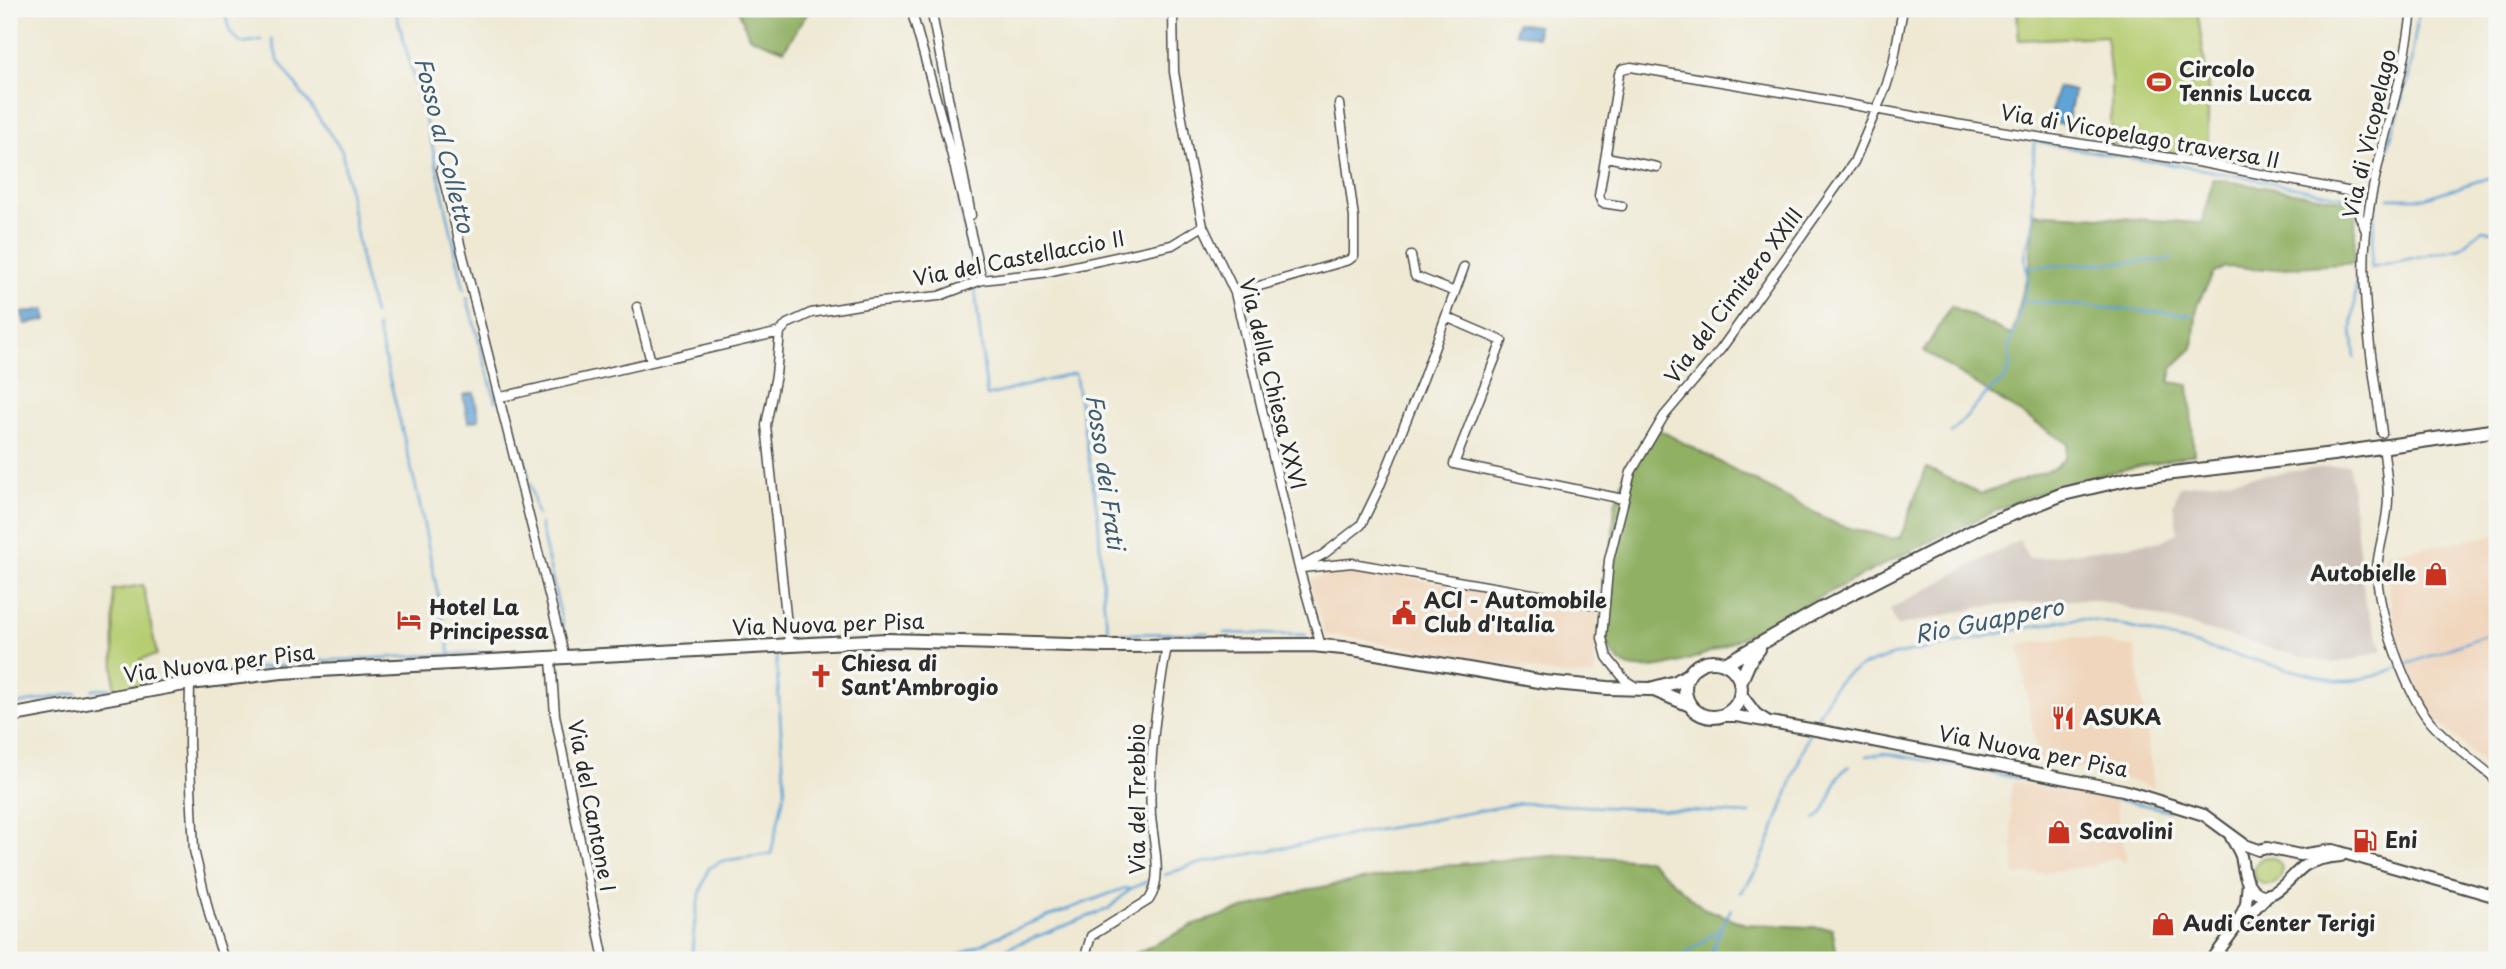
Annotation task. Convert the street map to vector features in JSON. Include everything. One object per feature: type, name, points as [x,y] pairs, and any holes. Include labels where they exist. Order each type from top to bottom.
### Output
[{"type":"main road","points":[[1725,664],[1849,594],[1987,524],[2063,494],[2131,478],[2333,454],[2497,430]]},
{"type":"main road","name":"Via Nuova per Pisa","points":[[9,716],[190,683],[302,671],[886,640],[1167,646],[1321,646],[1353,649],[1544,682],[1644,689]]},
{"type":"main road","points":[[1719,716],[1731,710],[1749,660],[1766,641]]},
{"type":"main road","points":[[1644,689],[1676,682],[1702,663],[1714,661],[1725,664],[1735,673],[1740,688],[1759,718],[1769,722]]},
{"type":"main road","points":[[1688,675],[1685,690],[1690,705]]},
{"type":"main road","points":[[1644,689],[1671,695],[1703,715],[1769,722]]},
{"type":"main road","name":"Via Nuova per Pisa","points":[[1769,722],[2062,776],[2123,790],[2193,810],[2245,845],[2259,850]]},
{"type":"main road","points":[[2228,832],[2240,853],[2246,877],[2256,891],[2269,894],[2280,891],[2305,866],[2316,861],[2332,857],[2355,857]]},
{"type":"main road","points":[[2234,930],[2246,904],[2248,859],[2259,850],[2267,848],[2300,855],[2333,850],[2497,897]]},
{"type":"main road","points":[[2281,853],[2289,863],[2289,880]]},
{"type":"main road","points":[[2213,960],[2234,930],[2269,894]]},
{"type":"street","points":[[911,9],[982,280]]},
{"type":"street","points":[[931,9],[970,203],[973,240]]},
{"type":"street","name":"Via della Chiesa XXVI","points":[[1173,9],[1174,72],[1203,226],[1235,293],[1299,568],[1321,646]]},
{"type":"street","name":"Via del Cimitero XXIII","points":[[1644,689],[1625,680],[1607,657],[1602,638],[1609,560],[1631,472],[1664,416],[1721,349],[1854,162],[1877,110],[1893,64],[1903,9]]},
{"type":"street","name":"Via di Vicopelago","points":[[2382,433],[2364,270],[2366,231],[2381,150],[2407,56],[2412,9]]},
{"type":"street","points":[[1622,206],[1602,203],[1600,200],[1619,74],[1622,69],[1631,67],[1799,94],[1877,110]]},
{"type":"street","points":[[1235,293],[1349,260],[1354,256],[1353,218],[1339,104]]},
{"type":"street","name":"Via di Vicopelago traversa II","points":[[1877,110],[2203,163],[2357,193],[2361,197],[2359,215],[2366,231]]},
{"type":"street","points":[[1606,158],[1657,167]]},
{"type":"street","points":[[441,169],[565,657]]},
{"type":"street","name":"Via del Castellaccio II","points":[[500,397],[780,332],[788,324],[811,313],[939,296],[982,280],[1042,273],[1172,245],[1203,226]]},
{"type":"street","points":[[1411,256],[1415,276],[1455,292]]},
{"type":"street","points":[[1299,568],[1324,554],[1362,525],[1379,488],[1464,267]]},
{"type":"street","points":[[637,307],[652,362]]},
{"type":"street","points":[[1446,317],[1502,341],[1454,464],[1623,499]]},
{"type":"street","points":[[780,332],[776,375],[766,425],[789,644]]},
{"type":"street","points":[[2384,453],[2388,496],[2377,567],[2377,589],[2395,648],[2419,708],[2434,727],[2492,776],[2497,785]]},
{"type":"street","points":[[1299,568],[1352,563],[1603,606]]},
{"type":"street","name":"Via del Trebbio","points":[[1084,960],[1091,936],[1149,900],[1155,892],[1151,814],[1152,741],[1167,646]]},
{"type":"street","name":"Via del Cantone I","points":[[551,659],[555,715],[604,960]]},
{"type":"street","points":[[190,683],[189,744],[194,850],[210,917],[224,960]]},
{"type":"shaded area","points":[[2349,464],[2365,602],[2383,650],[2355,659],[2335,663],[2302,657],[2114,604],[2085,599],[1981,607],[1897,626],[1890,609],[2019,540],[2029,559],[2161,541],[2178,532],[2173,504],[2180,486]]},
{"type":"shaded area","points":[[2497,535],[2497,776],[2434,718],[2420,698],[2394,627],[2385,554]]},
{"type":"shaded area","points":[[1354,568],[1598,612],[1594,676],[1565,675],[1327,635],[1309,580]]},
{"type":"shaded area","points":[[2078,637],[2135,648],[2154,788],[2092,769],[2038,763],[2019,644]]},
{"type":"shaded area","points":[[2012,782],[2115,800],[2127,863],[2115,857],[2092,866],[2015,876],[2010,801]]},
{"type":"green space","points":[[738,9],[810,9],[784,50],[749,37]]},
{"type":"green space","name":"Circolo Tennis Lucca","points":[[2017,9],[2197,9],[2208,84],[2208,159],[2111,144],[2111,80],[2106,36],[2019,40]]},
{"type":"green space","points":[[2213,179],[2356,202],[2354,263],[2268,269],[2225,267],[2213,274],[2197,305],[2193,348],[2173,367],[2169,382],[2189,385],[2194,454],[2085,479],[2018,501],[1913,550],[1737,640],[1694,658],[1665,666],[1636,668],[1616,658],[1606,640],[1615,504],[1628,464],[1652,426],[1838,525],[1893,539],[1900,537],[1927,468],[1981,494],[2055,468],[2065,458],[2068,444],[1924,351],[1951,306],[2012,335],[2030,264],[2034,213],[2202,223]]},
{"type":"green space","points":[[143,585],[157,655],[141,659],[146,684],[114,690],[113,590]]},
{"type":"green space","points":[[1564,855],[1648,860],[1703,908],[1745,924],[1832,928],[1838,960],[1123,960],[1198,923],[1305,890],[1447,865]]},
{"type":"green space","points":[[2268,857],[2278,861],[2282,871],[2278,881],[2268,885],[2258,881],[2254,871],[2258,861]]},
{"type":"water","points":[[1517,23],[1538,26],[1537,37],[1515,33]]},
{"type":"water","points":[[2057,87],[2074,91],[2067,125],[2050,122]]},
{"type":"water","points":[[45,309],[47,320],[25,324],[22,313]]},
{"type":"water","points":[[474,393],[479,420],[468,422],[463,395]]},
{"type":"waterway","points":[[224,9],[230,32],[241,43],[261,40]]},
{"type":"waterway","name":"Fosso al Colletto","points":[[395,9],[432,145],[464,289]]},
{"type":"waterway","points":[[2371,269],[2376,198],[2383,164],[2408,81],[2419,9]]},
{"type":"waterway","points":[[272,39],[277,58],[342,151],[364,276],[374,314]]},
{"type":"waterway","points":[[2030,139],[2357,199]]},
{"type":"waterway","points":[[1951,433],[1990,390],[2004,380],[2010,368],[2009,347],[2028,284],[2025,255],[2032,230],[2034,142]]},
{"type":"waterway","points":[[2389,198],[2424,198],[2497,175]]},
{"type":"waterway","name":"Fosso dei Frati","points":[[959,201],[973,275]]},
{"type":"waterway","points":[[2371,267],[2460,248],[2482,230],[2497,231]]},
{"type":"waterway","points":[[2026,267],[2172,260]]},
{"type":"waterway","points":[[2355,357],[2352,330],[2357,270]]},
{"type":"waterway","name":"Fosso dei Frati","points":[[975,289],[987,396],[1075,373],[1098,516],[1104,606],[1109,634],[1208,633]]},
{"type":"waterway","name":"Fosso al Colletto","points":[[467,298],[496,402]]},
{"type":"waterway","points":[[2024,301],[2191,315]]},
{"type":"waterway","points":[[377,327],[418,496],[450,654]]},
{"type":"waterway","name":"Fosso al Colletto","points":[[524,455],[529,478]]},
{"type":"waterway","name":"Fosso al Colletto","points":[[530,483],[537,515]]},
{"type":"waterway","name":"Fosso al Colletto","points":[[540,524],[566,640]]},
{"type":"waterway","name":"Rio Guappero","points":[[1812,727],[1833,688],[1844,676],[1860,667],[1891,656],[2060,621],[2079,619],[2113,623],[2335,681],[2375,676],[2497,631]]},
{"type":"waterway","name":"Fosso dei Frati","points":[[1224,633],[1306,635]]},
{"type":"waterway","points":[[317,661],[552,649]]},
{"type":"waterway","name":"Fosso al Colletto","points":[[692,960],[696,913],[709,868],[722,861],[771,854],[785,790],[776,655]]},
{"type":"waterway","points":[[159,681],[307,662]]},
{"type":"waterway","points":[[92,690],[109,688]]},
{"type":"waterway","points":[[18,704],[77,693]]},
{"type":"waterway","name":"Fosso dei Frati","points":[[1791,718],[1814,721]]},
{"type":"waterway","name":"Rio Guappero","points":[[1740,893],[1757,870],[1809,733]]},
{"type":"waterway","points":[[1867,756],[1884,753],[1969,768],[2168,810]]},
{"type":"waterway","points":[[1815,819],[1824,810],[1838,779],[1849,766]]},
{"type":"waterway","points":[[1165,875],[1192,865],[1521,803],[1750,814]]},
{"type":"waterway","points":[[985,960],[1012,946],[1108,909],[1130,889],[1148,881]]},
{"type":"waterway","points":[[948,960],[1009,931],[1125,888],[1130,889]]},
{"type":"waterway","name":"Rio Guappero","points":[[1677,960],[1720,929],[1731,909]]},
{"type":"waterway","points":[[1708,960],[1720,931]]},
{"type":"place","name":"Circolo Tennis Lucca","points":[[2159,82]]},
{"type":"place","name":"Autobielle","points":[[2436,574]]},
{"type":"place","name":"ACI - Automobile Club d'Italia","points":[[1404,613]]},
{"type":"place","name":"Hotel La Principessa","points":[[409,620]]},
{"type":"place","name":"Chiesa di Sant'Ambrogio","points":[[821,676]]},
{"type":"place","name":"ASUKA","points":[[2063,718]]},
{"type":"place","name":"Scavolini","points":[[2059,832]]},
{"type":"place","name":"Eni","points":[[2365,841]]},
{"type":"place","name":"Audi Center Terigi","points":[[2163,924]]}]
